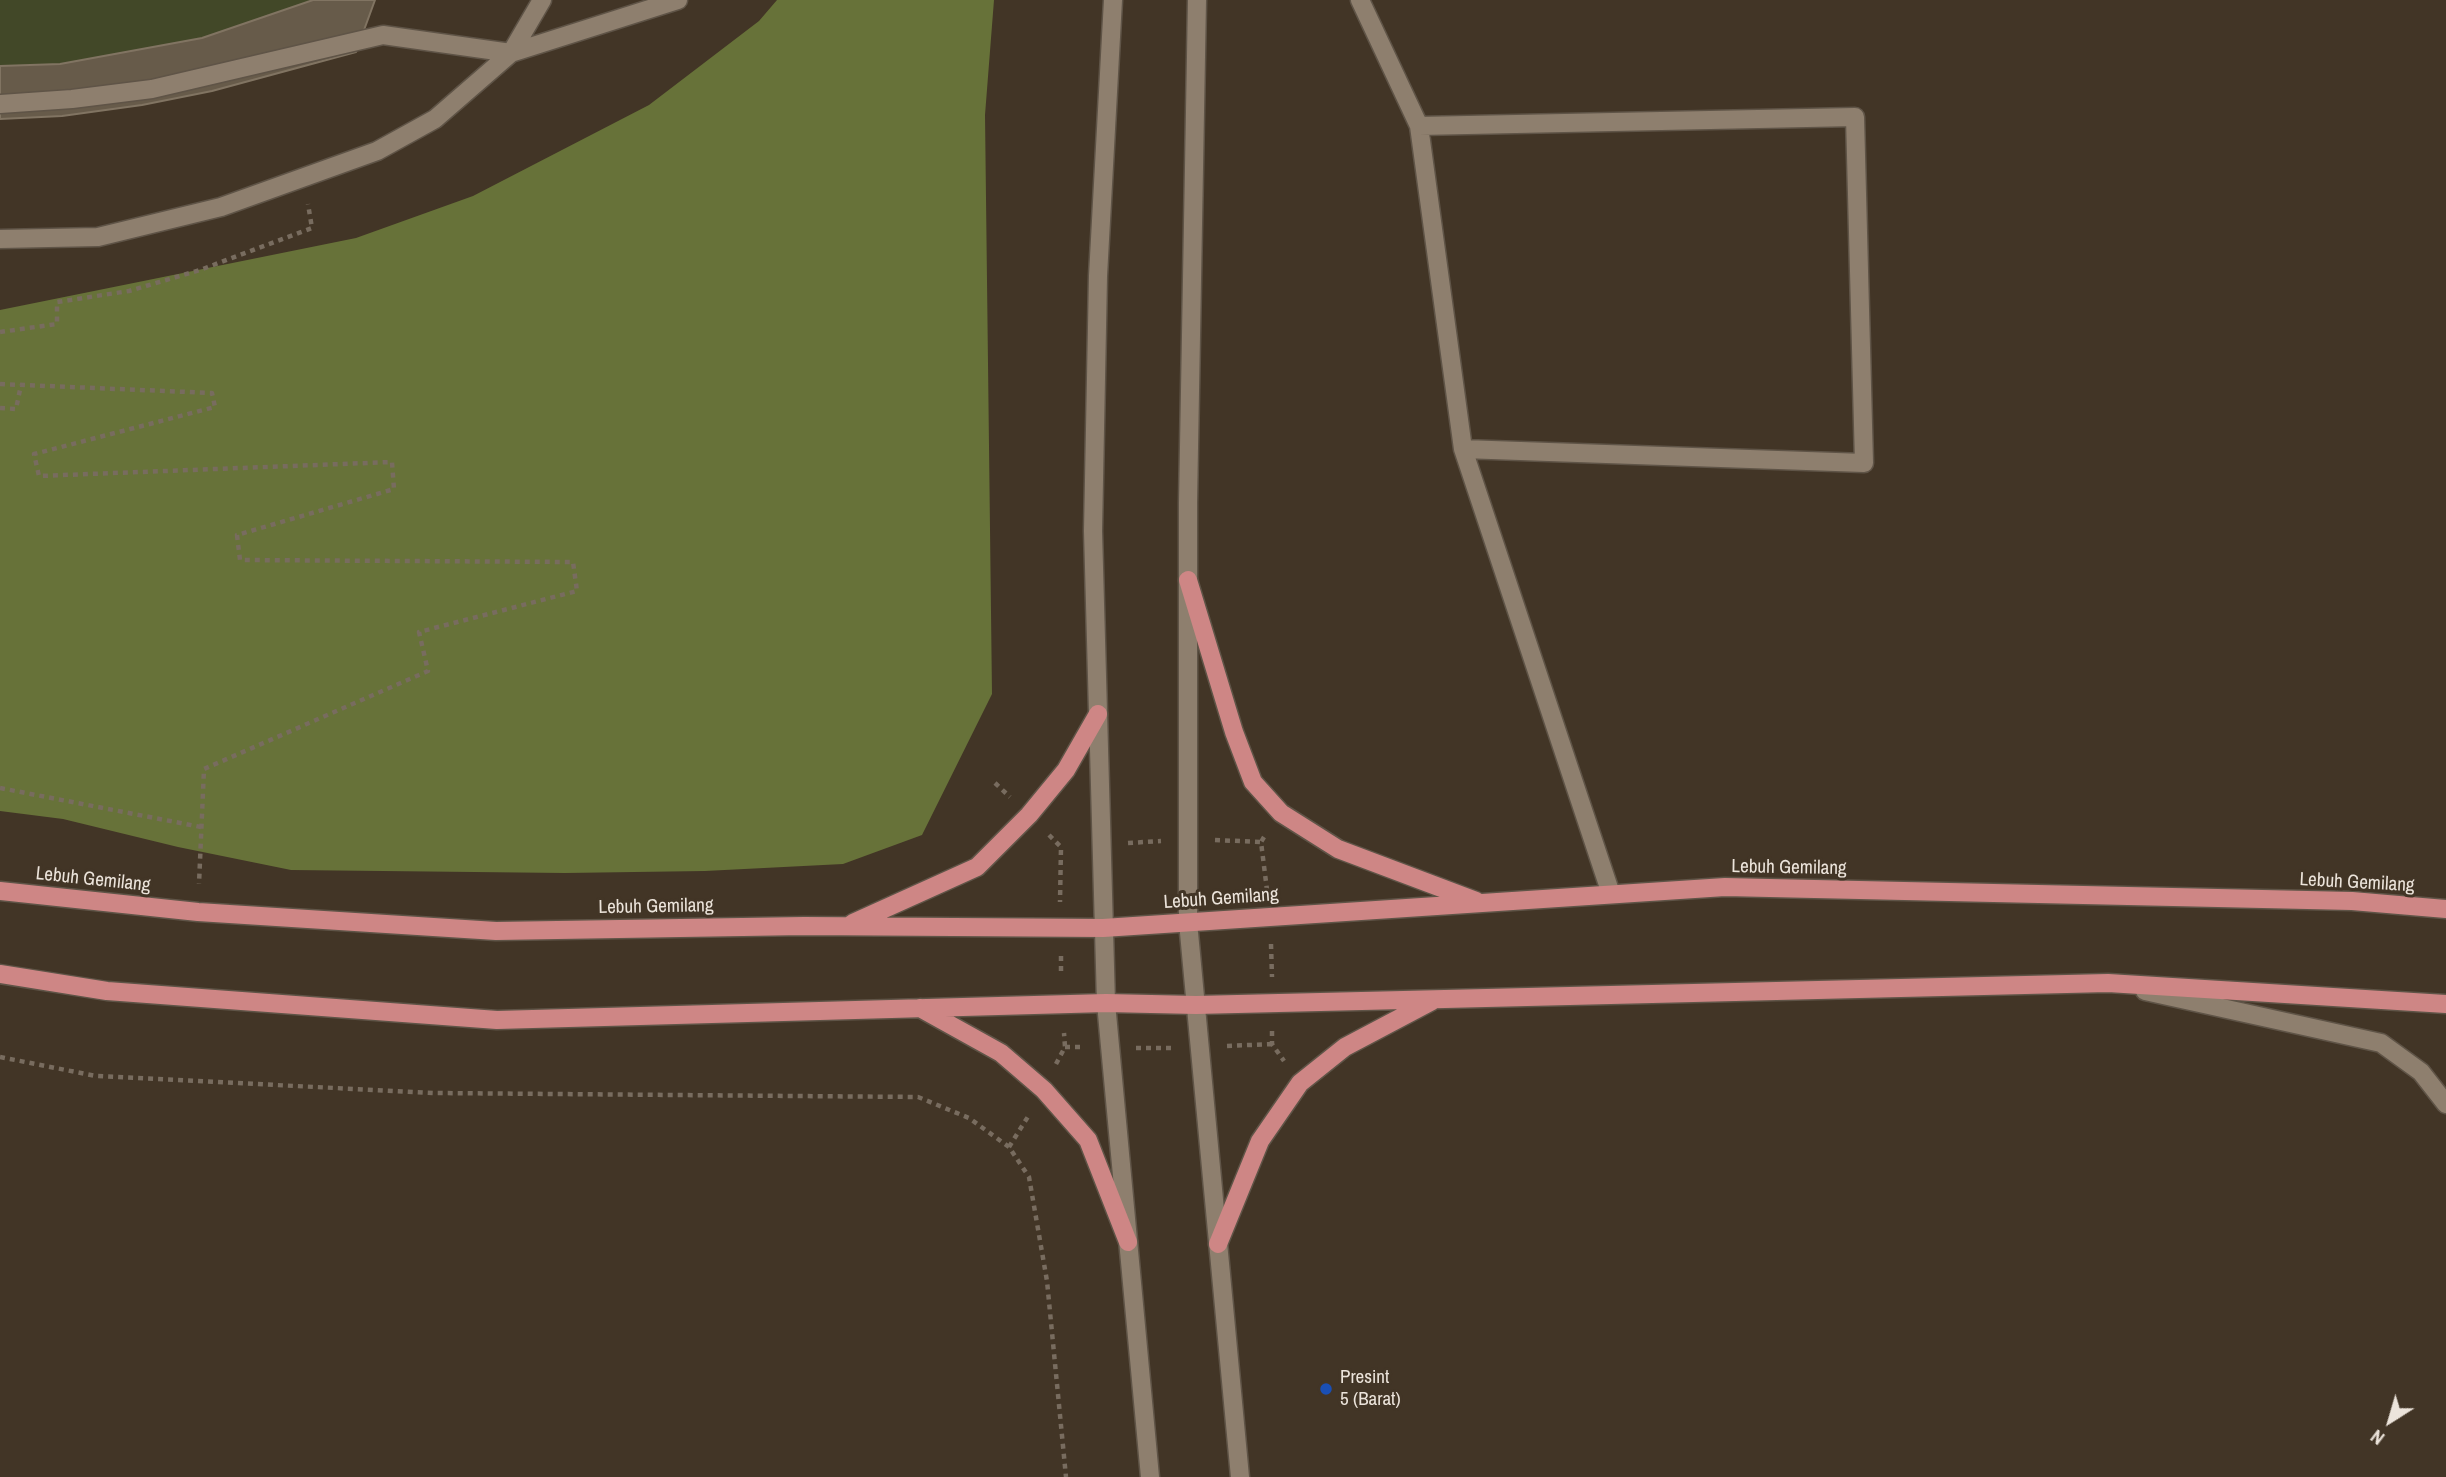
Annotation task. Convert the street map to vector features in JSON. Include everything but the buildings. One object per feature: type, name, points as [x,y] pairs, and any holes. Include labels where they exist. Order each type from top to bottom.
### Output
[{"type":"main road","points":[[1188,580],[1234,732],[1253,782],[1281,813],[1338,849],[1481,903]]},
{"type":"main road","points":[[847,926],[977,867],[1029,815],[1066,770],[1098,714]]},
{"type":"main road","name":"Lebuh Gemilang","points":[[0,891],[198,912],[496,931],[847,926],[1103,928],[1739,887],[2352,901],[2446,909]]},
{"type":"main road","points":[[0,974],[107,991],[497,1020],[1106,1003],[1196,1005],[2108,983],[2446,1004]]},
{"type":"main road","points":[[1218,1244],[1260,1141],[1300,1083],[1345,1047],[1435,999]]},
{"type":"main road","points":[[919,1008],[1001,1053],[1044,1090],[1088,1140],[1128,1241]]},
{"type":"street","points":[[0,239],[98,237],[221,207],[377,151],[435,119],[511,53],[542,0]]},
{"type":"street","points":[[0,104],[152,89],[383,35],[511,53],[678,0]]},
{"type":"street","points":[[1113,0],[1098,276],[1093,531],[1106,1003],[1150,1477]]},
{"type":"street","points":[[1197,0],[1188,580],[1188,922],[1240,1477]]},
{"type":"street","points":[[1360,0],[1419,126],[1463,449],[1611,894]]},
{"type":"street","points":[[1419,126],[1855,117],[1864,463],[1463,449]]},
{"type":"street","points":[[2108,983],[2381,1043],[2421,1072],[2446,1104]]},
{"type":"path","points":[[0,332],[57,324],[57,302],[129,291],[200,270],[312,228],[304,177]]},
{"type":"path","points":[[0,384],[212,393],[215,407],[34,454],[39,476],[392,462],[394,489],[237,535],[240,561],[573,562],[577,591],[419,632],[428,671],[204,769],[198,912]]},
{"type":"path","points":[[0,408],[16,409],[20,385]]},
{"type":"path","points":[[0,788],[201,827]]},
{"type":"path","points":[[0,1057],[96,1076],[435,1093],[918,1097],[969,1118],[1009,1147],[1029,1177],[1047,1281],[1066,1477]]},
{"type":"green space","points":[[0,0],[313,0],[202,38],[60,64],[0,66]]},
{"type":"green space","points":[[777,0],[994,0],[985,115],[992,694],[922,835],[843,864],[705,871],[565,873],[291,870],[178,847],[63,819],[0,811],[0,310],[356,238],[473,196],[649,105],[759,21]]},
{"type":"place","name":"Presint 5 (Barat)","points":[[1326,1389]]}]
